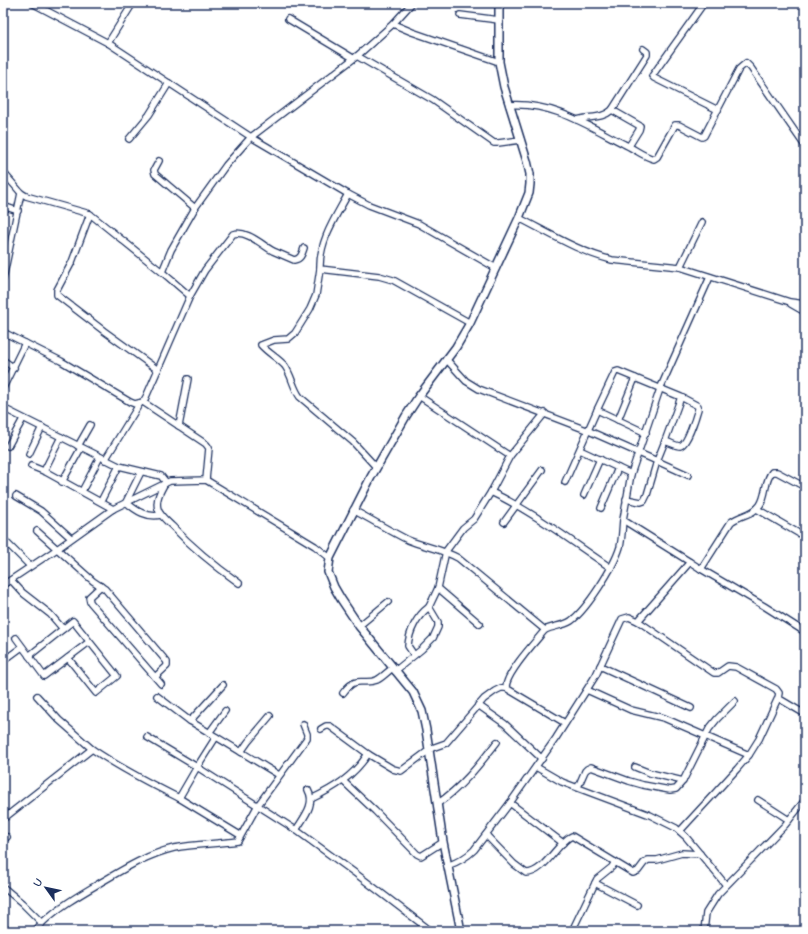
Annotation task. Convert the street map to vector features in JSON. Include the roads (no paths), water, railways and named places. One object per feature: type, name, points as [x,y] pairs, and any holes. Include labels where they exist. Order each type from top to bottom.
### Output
[{"type":"street","points":[[32,3],[108,43],[251,137],[348,194],[369,205],[419,224],[496,268]]},
{"type":"street","points":[[108,43],[133,3]]},
{"type":"street","points":[[162,272],[178,238],[195,208],[226,165],[251,137],[355,57],[393,24],[412,3]]},
{"type":"street","points":[[461,931],[436,804],[425,726],[419,705],[413,692],[359,626],[341,600],[328,572],[330,558],[376,467],[419,396],[462,338],[470,323],[519,218],[529,193],[530,184],[528,161],[509,105],[499,62],[499,3]]},
{"type":"street","points":[[704,3],[652,76],[718,110]]},
{"type":"street","points":[[460,15],[499,20]]},
{"type":"street","points":[[288,20],[433,100],[494,142],[498,143],[521,140]]},
{"type":"street","points":[[393,24],[419,35],[499,62]]},
{"type":"street","points":[[577,120],[588,117],[600,117],[608,114],[612,110],[647,55],[647,52],[643,49]]},
{"type":"street","points":[[509,105],[520,104],[552,109],[577,120],[651,158],[655,158],[675,125],[703,137],[739,69],[747,64],[805,144]]},
{"type":"street","points":[[129,139],[149,116],[169,83]]},
{"type":"street","points":[[612,110],[640,126],[629,146]]},
{"type":"street","points":[[159,161],[154,172],[195,208]]},
{"type":"street","points":[[3,172],[21,193],[26,196],[90,214],[190,296]]},
{"type":"street","points":[[3,279],[21,193]]},
{"type":"street","points":[[348,194],[325,236],[320,259],[316,295],[310,310],[295,333],[288,338],[274,340],[261,345],[286,367],[300,398],[353,442],[376,467]]},
{"type":"street","points":[[3,206],[18,211]]},
{"type":"street","points":[[90,214],[72,262],[57,290],[58,295],[158,370]]},
{"type":"street","points":[[519,218],[570,244],[604,258],[680,267],[790,302],[805,304]]},
{"type":"street","points":[[680,267],[702,222]]},
{"type":"street","points":[[82,491],[102,459],[146,397],[190,296],[205,270],[233,234],[239,233],[250,237],[272,250],[294,260],[297,260],[301,256],[304,248]]},
{"type":"street","points":[[320,269],[379,276],[393,280],[470,323]]},
{"type":"street","points":[[506,688],[508,678],[545,630],[562,625],[577,616],[587,604],[610,568],[620,546],[631,474],[660,388],[710,277]]},
{"type":"street","points":[[790,302],[805,312]]},
{"type":"street","points":[[3,332],[62,361],[133,404],[141,402],[208,446],[206,480]]},
{"type":"street","points":[[3,388],[25,343]]},
{"type":"street","points":[[446,359],[466,381],[479,389],[589,430],[688,475]]},
{"type":"street","points":[[3,360],[14,368]]},
{"type":"street","points":[[564,482],[615,372],[618,371],[697,404],[698,409],[687,438],[683,444],[680,446],[665,440]]},
{"type":"street","points":[[618,420],[635,378]]},
{"type":"street","points":[[179,426],[188,379]]},
{"type":"street","points":[[419,396],[510,456]]},
{"type":"street","points":[[626,499],[641,502],[644,501],[681,397]]},
{"type":"street","points":[[4,410],[42,427],[102,459],[119,466],[161,476],[165,483]]},
{"type":"street","points":[[597,410],[646,433]]},
{"type":"street","points":[[414,655],[408,646],[412,629],[422,613],[429,607],[438,588],[446,551],[463,528],[474,519],[492,492],[510,456],[545,414]]},
{"type":"street","points":[[8,446],[23,418]]},
{"type":"street","points":[[62,482],[90,425]]},
{"type":"street","points":[[29,454],[42,427]]},
{"type":"street","points":[[44,471],[61,437]]},
{"type":"street","points":[[580,450],[631,474]]},
{"type":"street","points":[[584,495],[600,459]]},
{"type":"street","points":[[31,466],[44,471],[62,482],[101,501],[113,509]]},
{"type":"street","points":[[101,501],[119,466]]},
{"type":"street","points":[[601,508],[618,468]]},
{"type":"street","points":[[504,522],[542,470]]},
{"type":"street","points":[[126,502],[140,472]]},
{"type":"street","points":[[701,569],[731,522],[749,515],[757,509],[764,498],[768,479],[772,472],[778,472],[805,488]]},
{"type":"street","points":[[3,585],[113,509],[170,481],[206,480],[315,546],[330,558]]},
{"type":"street","points":[[165,483],[157,503],[161,515],[204,556],[239,582]]},
{"type":"street","points":[[492,492],[517,505],[610,568]]},
{"type":"street","points":[[16,496],[41,512],[71,538]]},
{"type":"street","points":[[126,502],[136,510],[146,515],[161,515]]},
{"type":"street","points":[[757,509],[805,536]]},
{"type":"street","points":[[354,510],[407,539],[430,548],[446,551],[466,563],[494,589],[545,630]]},
{"type":"street","points":[[623,520],[805,632]]},
{"type":"street","points":[[37,531],[93,581],[105,589],[168,664],[155,677]]},
{"type":"street","points":[[3,539],[30,566]]},
{"type":"street","points":[[638,622],[690,562]]},
{"type":"street","points":[[11,580],[22,593],[50,614],[63,629]]},
{"type":"street","points":[[100,586],[90,597],[90,602],[161,684]]},
{"type":"street","points":[[438,588],[480,624]]},
{"type":"street","points":[[359,626],[388,602]]},
{"type":"street","points":[[343,693],[356,682],[378,680],[422,649],[434,638],[438,627],[437,618],[429,607]]},
{"type":"street","points":[[447,866],[467,857],[510,803],[542,759],[587,690],[622,619],[629,617],[714,673],[717,674],[731,665],[776,689],[779,693],[760,739],[749,755],[738,769],[680,831]]},
{"type":"street","points":[[29,656],[73,621],[117,676],[96,693],[68,658]]},
{"type":"street","points":[[16,638],[44,676],[89,642]]},
{"type":"street","points":[[3,662],[22,647]]},
{"type":"street","points":[[600,666],[691,708]]},
{"type":"street","points":[[190,721],[223,684]]},
{"type":"street","points":[[321,729],[326,726],[330,726],[368,754],[399,771],[435,746],[446,743],[478,705],[500,688],[506,688],[566,723]]},
{"type":"street","points":[[587,690],[631,710],[664,718],[749,755]]},
{"type":"street","points":[[37,696],[60,720],[92,749],[135,776],[179,798],[240,835]]},
{"type":"street","points":[[157,696],[190,721],[279,775]]},
{"type":"street","points":[[778,698],[805,714]]},
{"type":"street","points":[[578,787],[585,771],[591,767],[629,781],[661,789],[674,790],[683,781],[705,736],[717,719],[735,701]]},
{"type":"street","points":[[478,705],[505,724],[542,759]]},
{"type":"street","points":[[209,732],[225,711]]},
{"type":"street","points":[[241,752],[270,716]]},
{"type":"street","points":[[36,931],[55,911],[80,894],[150,856],[172,849],[200,843],[238,841],[258,805],[307,738],[303,724]]},
{"type":"street","points":[[147,737],[197,766],[296,830],[431,931]]},
{"type":"street","points":[[179,798],[197,766],[216,737]]},
{"type":"street","points":[[436,804],[447,797],[468,778],[497,742]]},
{"type":"street","points":[[3,819],[92,749]]},
{"type":"street","points":[[311,799],[343,781],[355,770],[368,754]]},
{"type":"street","points":[[536,767],[562,782],[650,815],[669,824],[680,831],[726,885]]},
{"type":"street","points":[[635,767],[650,773],[683,781]]},
{"type":"street","points":[[343,781],[419,856],[443,842]]},
{"type":"street","points":[[296,830],[310,807],[311,797],[308,790]]},
{"type":"street","points":[[758,800],[789,820]]},
{"type":"street","points":[[704,931],[706,913],[710,905],[726,885],[750,862],[804,802]]},
{"type":"street","points":[[510,803],[536,824],[564,843]]},
{"type":"street","points":[[486,835],[514,864],[526,872],[534,870],[546,862],[570,837],[575,837],[633,873],[638,871],[648,860],[657,860],[673,854],[700,854]]},
{"type":"street","points":[[572,931],[595,883],[600,876],[612,867],[615,862]]},
{"type":"street","points":[[595,883],[637,905]]},
{"type":"street","points":[[3,887],[42,923]]}]
